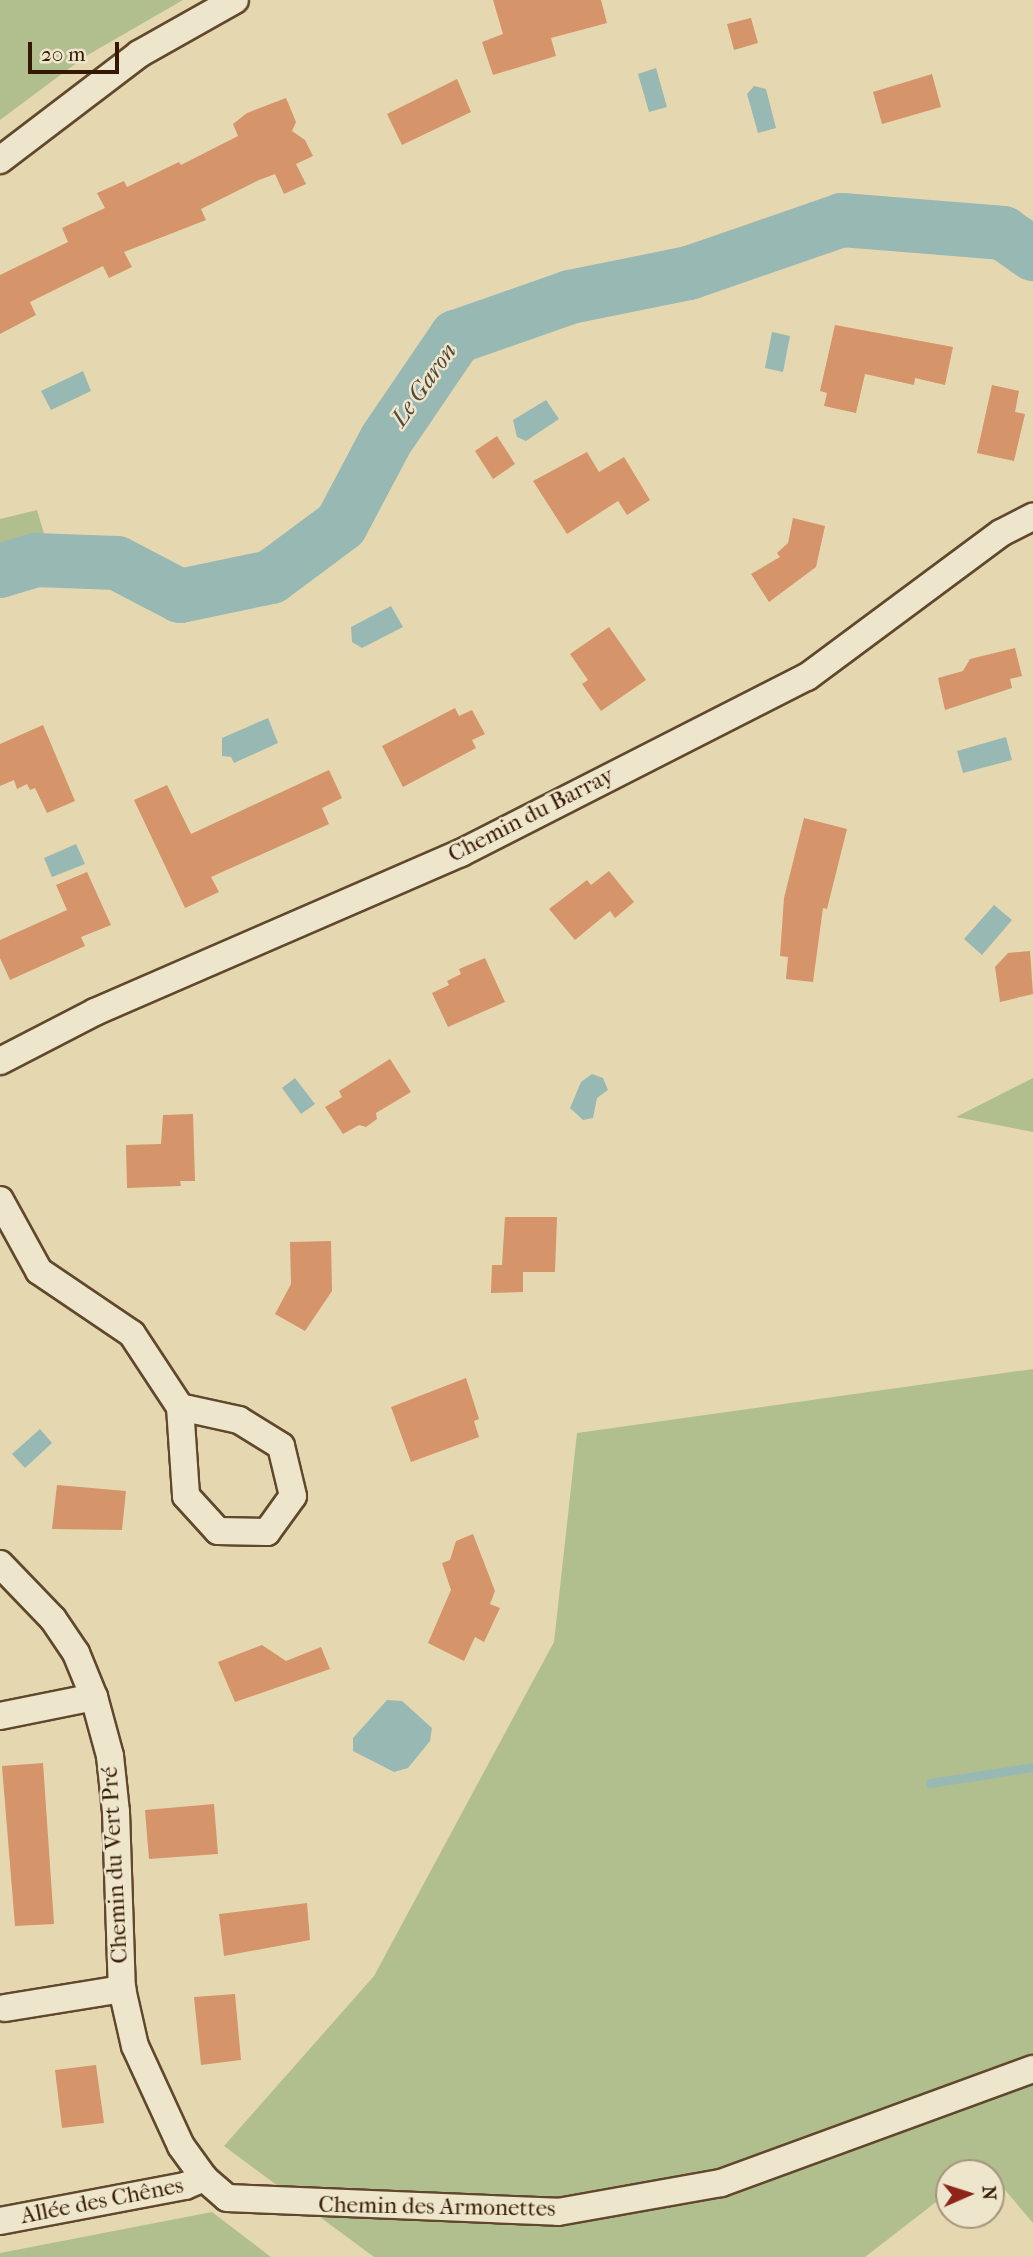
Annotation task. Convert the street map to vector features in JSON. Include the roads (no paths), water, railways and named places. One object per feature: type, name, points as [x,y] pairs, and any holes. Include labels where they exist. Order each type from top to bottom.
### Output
[{"type":"street","points":[[0,160],[139,54],[235,0]]},
{"type":"street","name":"Chemin du Barray","points":[[0,1061],[95,1012],[461,853],[807,677],[1001,533],[1033,517]]},
{"type":"street","points":[[0,1200],[39,1271],[132,1334],[180,1407],[186,1496],[218,1531],[267,1532],[293,1496],[281,1446],[239,1420],[180,1407]]},
{"type":"street","name":"Chemin du Vert Pré","points":[[0,1564],[53,1619],[76,1653],[94,1697],[110,1756],[116,1812],[122,1989],[135,2046],[181,2146],[204,2178]]},
{"type":"street","points":[[0,1716],[94,1697]]},
{"type":"street","name":"Chemin du Vert Pré","points":[[5,2008],[122,1989]]},
{"type":"street","name":"Chemin des Armonettes","points":[[204,2178],[226,2198],[558,2212],[721,2183],[1033,2069]]},
{"type":"street","name":"Allée des Chênes","points":[[0,2221],[185,2186],[204,2178]]},
{"type":"water","points":[[656,68],[667,107],[649,112],[638,74]]},
{"type":"water","points":[[754,86],[766,89],[776,128],[758,133],[747,94]]},
{"type":"water","points":[[772,332],[790,336],[783,372],[765,368]]},
{"type":"water","points":[[83,371],[91,391],[51,410],[41,391]]},
{"type":"water","points":[[546,400],[559,419],[526,441],[517,437],[513,420]]},
{"type":"water","points":[[391,606],[403,627],[362,648],[352,642],[351,627]]},
{"type":"water","points":[[268,718],[278,743],[234,763],[231,757],[222,756],[222,738]]},
{"type":"water","points":[[1006,737],[1012,760],[963,773],[957,751]]},
{"type":"water","points":[[76,844],[85,864],[52,877],[44,858]]},
{"type":"water","points":[[994,905],[1012,920],[982,955],[964,939]]},
{"type":"water","points":[[592,1074],[603,1078],[608,1090],[597,1098],[593,1118],[583,1120],[570,1108],[581,1082]]},
{"type":"water","points":[[295,1078],[315,1104],[301,1114],[282,1088]]},
{"type":"water","points":[[40,1429],[52,1443],[25,1468],[12,1454]]},
{"type":"water","points":[[387,1700],[402,1701],[432,1728],[430,1741],[408,1768],[394,1772],[353,1751],[353,1738]]},
{"type":"waterway","name":"Le Garon","points":[[0,571],[35,560],[117,563],[180,596],[271,577],[341,525],[386,440],[456,337],[570,297],[689,273],[842,220],[1003,233],[1033,254]]},
{"type":"waterway","points":[[930,1783],[1033,1767]]}]
